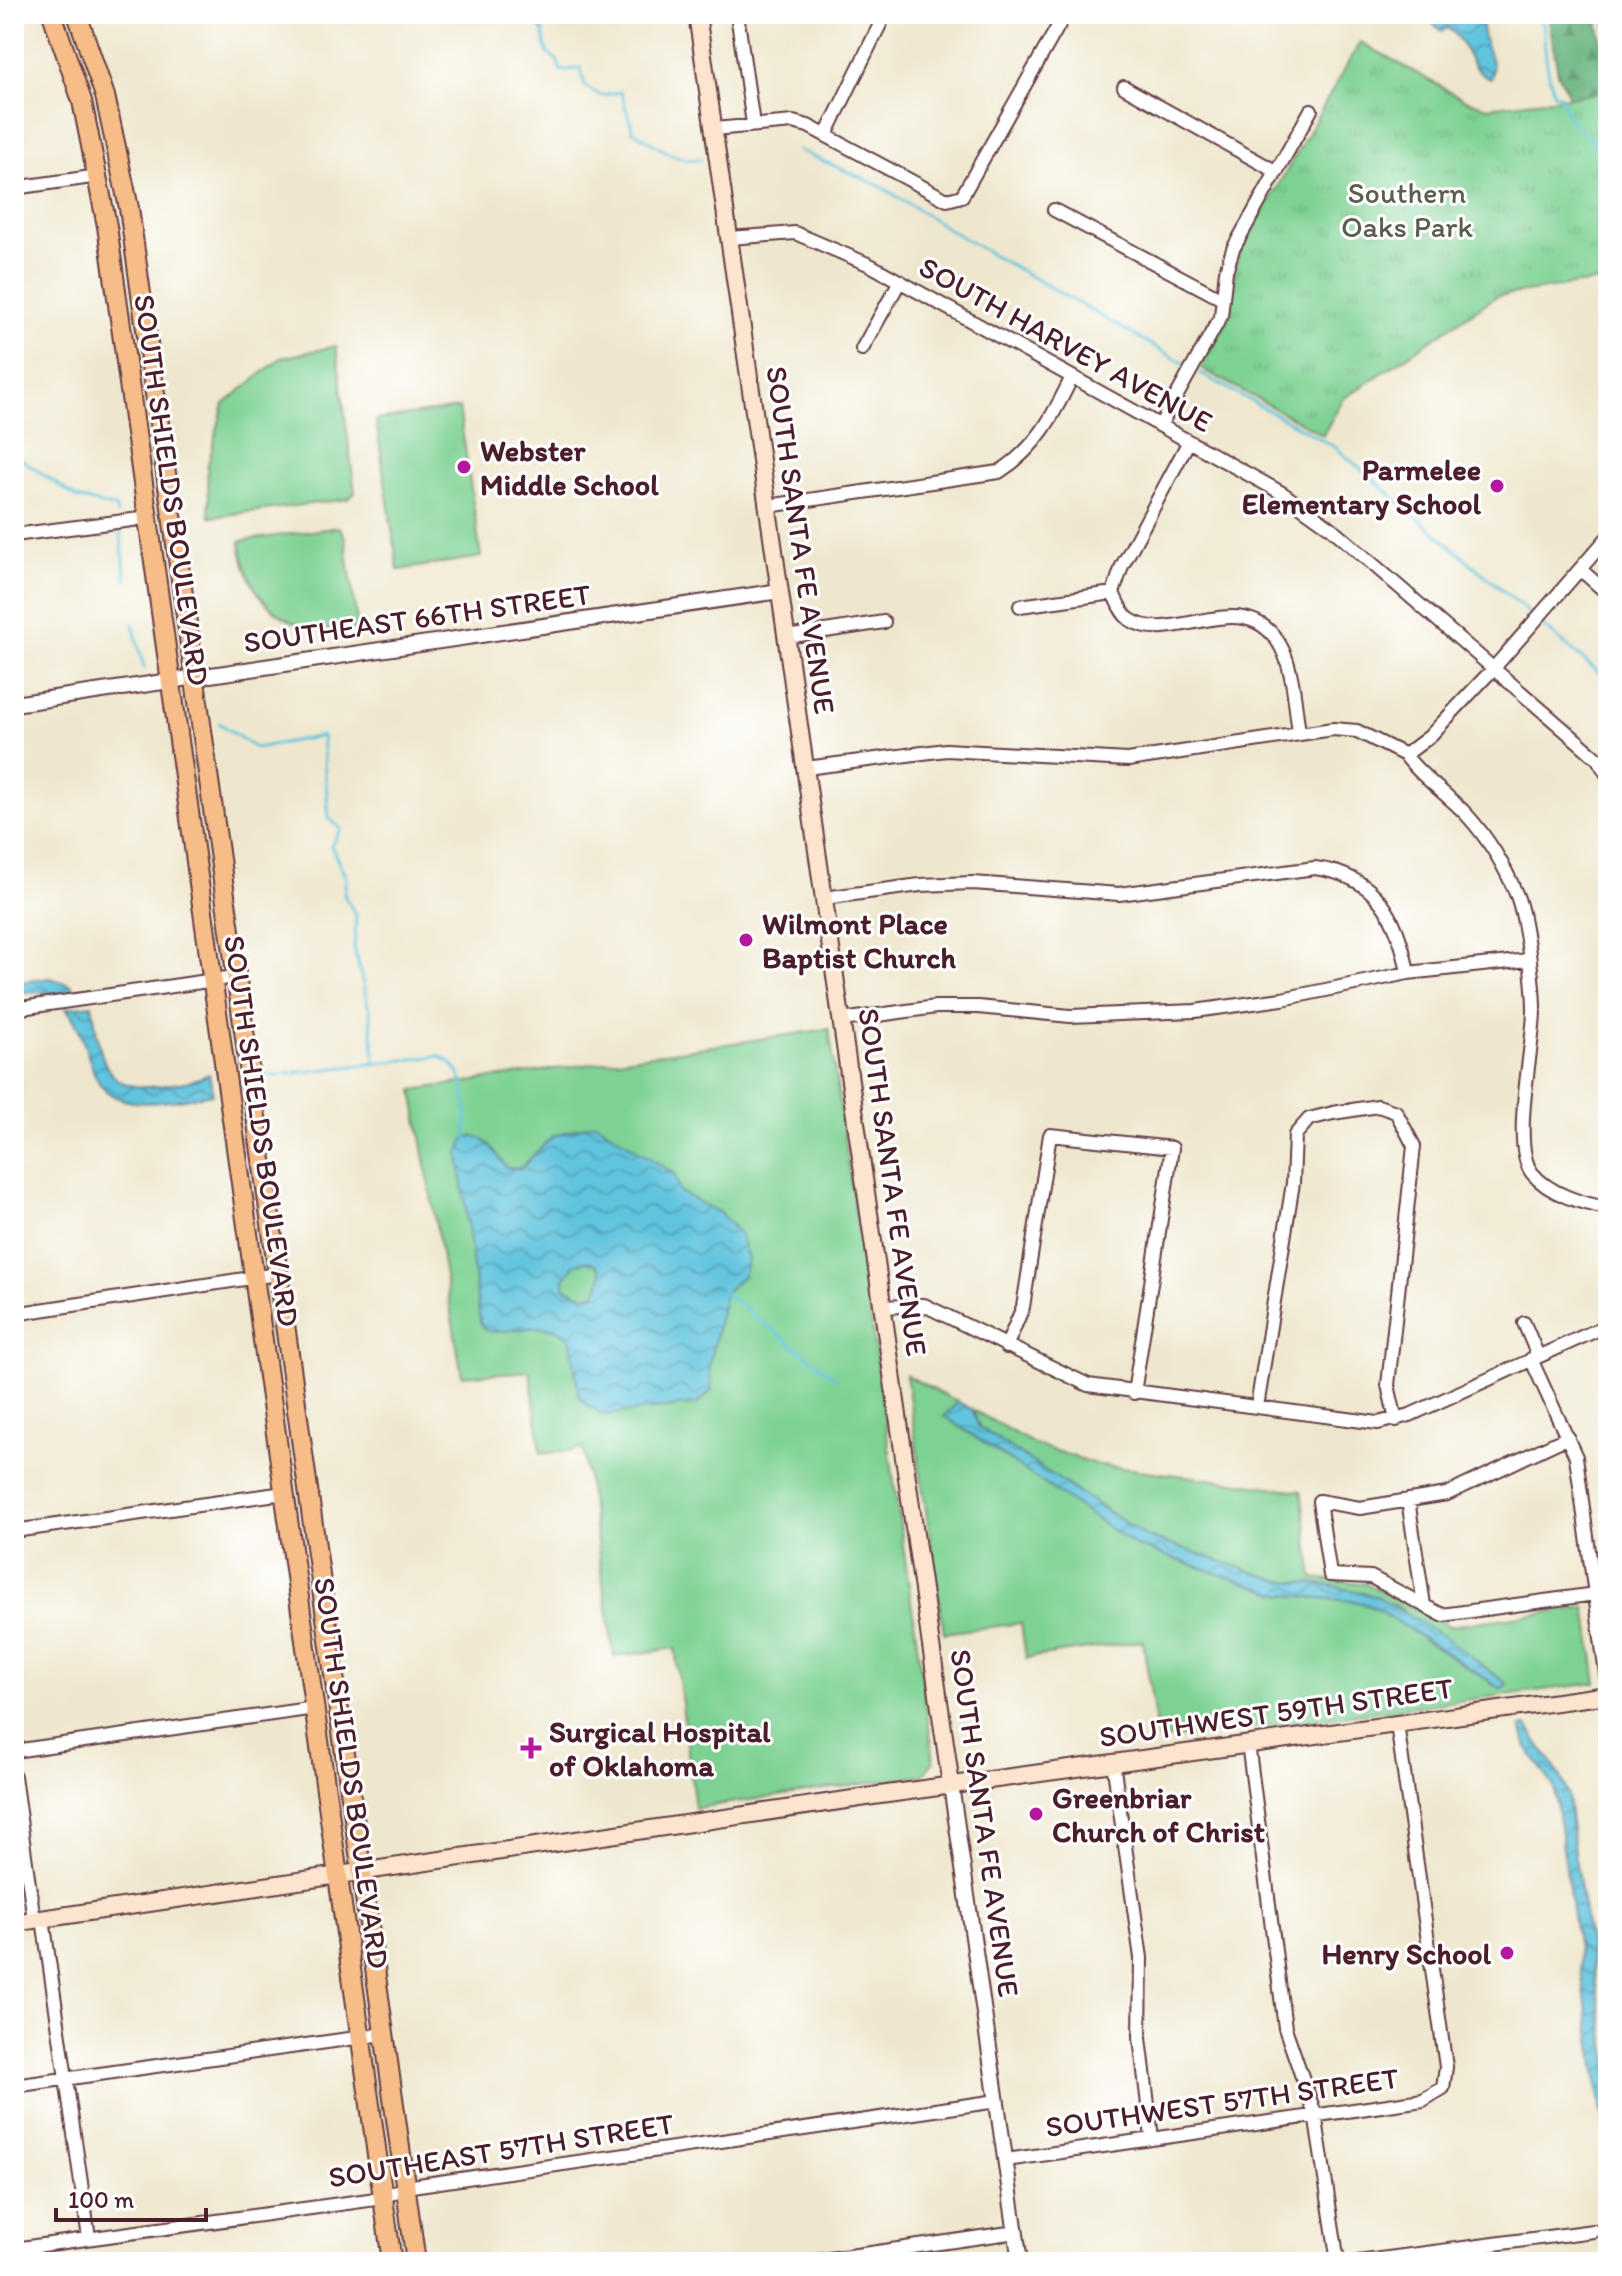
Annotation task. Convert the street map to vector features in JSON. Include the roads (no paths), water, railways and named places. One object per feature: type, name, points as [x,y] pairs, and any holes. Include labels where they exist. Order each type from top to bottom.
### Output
[{"type":"main road","name":"SOUTH SHIELDS BOULEVARD","points":[[52,14],[82,101],[99,176],[392,2262]]},
{"type":"main road","name":"SOUTH SHIELDS BOULEVARD","points":[[77,14],[105,96],[123,172],[416,2262]]},
{"type":"main road","name":"SOUTH SANTA FE AVENUE","points":[[697,14],[951,1785]]},
{"type":"main road","points":[[296,1574],[319,1571]]},
{"type":"main road","name":"SOUTHWEST 59TH STREET","points":[[14,1923],[1608,1692]]},
{"type":"street","points":[[737,14],[753,124]]},
{"type":"street","points":[[826,135],[885,14]]},
{"type":"street","points":[[714,129],[793,122],[826,135],[947,200],[962,196],[1065,14]]},
{"type":"street","points":[[1124,87],[1277,172]]},
{"type":"street","points":[[1161,424],[1221,316],[1233,249],[1311,110]]},
{"type":"street","points":[[14,188],[99,176]]},
{"type":"street","points":[[1054,210],[1222,299]]},
{"type":"street","name":"SOUTH HARVEY AVENUE","points":[[729,238],[795,233],[900,281],[1282,493],[1330,527],[1598,759],[1608,776]]},
{"type":"street","points":[[862,349],[900,281]]},
{"type":"street","points":[[768,506],[999,472],[1021,458],[1045,432],[1072,377]]},
{"type":"street","points":[[1188,443],[1122,566],[1113,593],[1126,617],[1141,625],[1154,627],[1222,616],[1242,617],[1259,625],[1284,652],[1299,732]]},
{"type":"street","points":[[14,535],[148,518]]},
{"type":"street","points":[[1405,755],[1429,737],[1493,669],[1608,537]]},
{"type":"street","points":[[1580,569],[1608,594]]},
{"type":"street","name":"SOUTHEAST 66TH STREET","points":[[14,704],[780,591]]},
{"type":"street","points":[[1020,606],[1113,593]]},
{"type":"street","points":[[786,637],[884,622]]},
{"type":"street","points":[[806,768],[946,750],[1128,760],[1299,732],[1357,731],[1405,755],[1417,771],[1465,813],[1492,846],[1518,899],[1534,1011],[1525,1096],[1524,1149],[1531,1172],[1557,1192],[1590,1205],[1608,1208]]},
{"type":"street","points":[[824,898],[920,885],[973,883],[1119,894],[1315,868],[1340,871],[1390,911],[1401,937],[1408,973]]},
{"type":"street","points":[[842,1020],[936,1007],[978,1007],[1070,1016],[1195,1011],[1282,999],[1408,973],[1528,960]]},
{"type":"street","points":[[14,1009],[235,977]]},
{"type":"street","points":[[1257,1407],[1289,1213],[1295,1135],[1309,1119],[1378,1106],[1396,1112],[1414,1146],[1388,1385],[1396,1420]]},
{"type":"street","points":[[1006,1347],[1023,1307],[1050,1135],[1172,1148],[1134,1393]]},
{"type":"street","points":[[14,1314],[277,1274]]},
{"type":"street","points":[[883,1307],[924,1305],[1074,1381],[1134,1393],[1366,1423],[1396,1420],[1608,1325]]},
{"type":"street","points":[[1524,1323],[1535,1358],[1576,1457],[1608,1692]]},
{"type":"street","points":[[1568,1437],[1447,1494],[1360,1508],[1319,1501],[1330,1575],[1371,1577],[1442,1615],[1595,1594]]},
{"type":"street","points":[[14,1531],[284,1493]]},
{"type":"street","points":[[1408,1500],[1424,1605]]},
{"type":"street","points":[[14,1751],[315,1708]]},
{"type":"street","name":"SOUTHWEST 57TH STREET","points":[[1006,2160],[1423,2100],[1443,2088],[1446,2067],[1397,1724]]},
{"type":"street","points":[[1248,1743],[1285,2028],[1315,2114],[1338,2262]]},
{"type":"street","points":[[1113,1762],[1140,1948],[1140,2038],[1152,2138]]},
{"type":"street","points":[[14,1776],[89,2238]]},
{"type":"street","name":"SOUTH SANTA FE AVENUE","points":[[951,1785],[1020,2262]]},
{"type":"street","points":[[14,2086],[384,2034]]},
{"type":"street","name":"SOUTHEAST 57TH STREET","points":[[14,2249],[383,2198],[405,2187],[997,2101]]},
{"type":"street","points":[[1358,2262],[1593,2231]]},
{"type":"street","points":[[808,2262],[1016,2232]]},
{"type":"water","points":[[1421,14],[1485,14],[1482,31],[1492,63],[1491,79],[1472,63],[1453,33],[1447,28],[1442,31]]},
{"type":"water","points":[[50,978],[71,985],[78,994],[14,993],[14,983]]},
{"type":"water","points":[[92,1005],[101,1054],[114,1077],[140,1087],[185,1082],[209,1074],[213,1094],[148,1103],[117,1098],[105,1090],[96,1077],[80,1032],[66,1008]]},
{"type":"water","points":[[596,1123],[674,1174],[680,1192],[720,1213],[740,1234],[748,1260],[743,1276],[725,1292],[709,1366],[712,1390],[698,1404],[605,1415],[586,1404],[579,1395],[571,1341],[563,1333],[543,1327],[486,1331],[480,1322],[459,1154],[465,1138],[477,1136],[489,1144],[507,1168],[521,1168],[553,1136]],"holes":[[[585,1261],[601,1272],[596,1293],[585,1296],[565,1288],[564,1279],[574,1265]]]},
{"type":"water","points":[[958,1402],[973,1410],[979,1427],[1147,1537],[1281,1581],[1330,1585],[1378,1597],[1446,1638],[1507,1684],[1502,1689],[1376,1608],[1359,1602],[1279,1594],[1136,1546],[944,1416]]},
{"type":"water","points":[[1527,1726],[1561,1777],[1568,1795],[1575,1859],[1608,2056],[1608,2153],[1554,1787],[1527,1748],[1521,1727]]},
{"type":"waterway","points":[[526,14],[543,32],[547,53],[557,60],[561,71],[581,68],[585,86],[601,96],[621,92],[633,131],[673,155],[701,159]]},
{"type":"waterway","points":[[1483,18],[1501,14]]},
{"type":"waterway","points":[[1533,14],[1544,25],[1546,59],[1554,94],[1560,95],[1568,117],[1608,157]]},
{"type":"waterway","points":[[1604,14],[1608,36]]},
{"type":"waterway","points":[[798,150],[880,186],[963,238],[1185,364]]},
{"type":"waterway","points":[[1200,373],[1335,447],[1529,613]]},
{"type":"waterway","points":[[14,454],[77,498],[116,508],[117,514]]},
{"type":"waterway","points":[[120,529],[126,579]]},
{"type":"waterway","points":[[133,624],[144,668]]},
{"type":"waterway","points":[[1544,627],[1608,680]]},
{"type":"waterway","points":[[219,723],[255,748],[322,736],[329,818],[341,829],[331,846],[346,878],[344,895],[356,916],[354,948],[370,1012],[375,1061]]},
{"type":"waterway","points":[[268,1076],[439,1056],[450,1062],[462,1081],[467,1140]]},
{"type":"waterway","points":[[722,1291],[836,1378]]},
{"type":"waterway","points":[[1597,2232],[1608,2234]]},
{"type":"place","name":"Webster Middle School","points":[[464,467]]},
{"type":"place","name":"Parmelee Elementary School","points":[[1497,486]]},
{"type":"place","name":"Wilmont Place Baptist Church","points":[[746,940]]},
{"type":"place","name":"Surgical Hospital of Oklahoma","points":[[531,1748]]},
{"type":"place","name":"Greenbriar Church of Christ","points":[[1036,1814]]},
{"type":"place","name":"Henry School","points":[[1507,1953]]},
{"type":"park label","name":"Southern Oaks Park","points":[[1407,209]]}]
